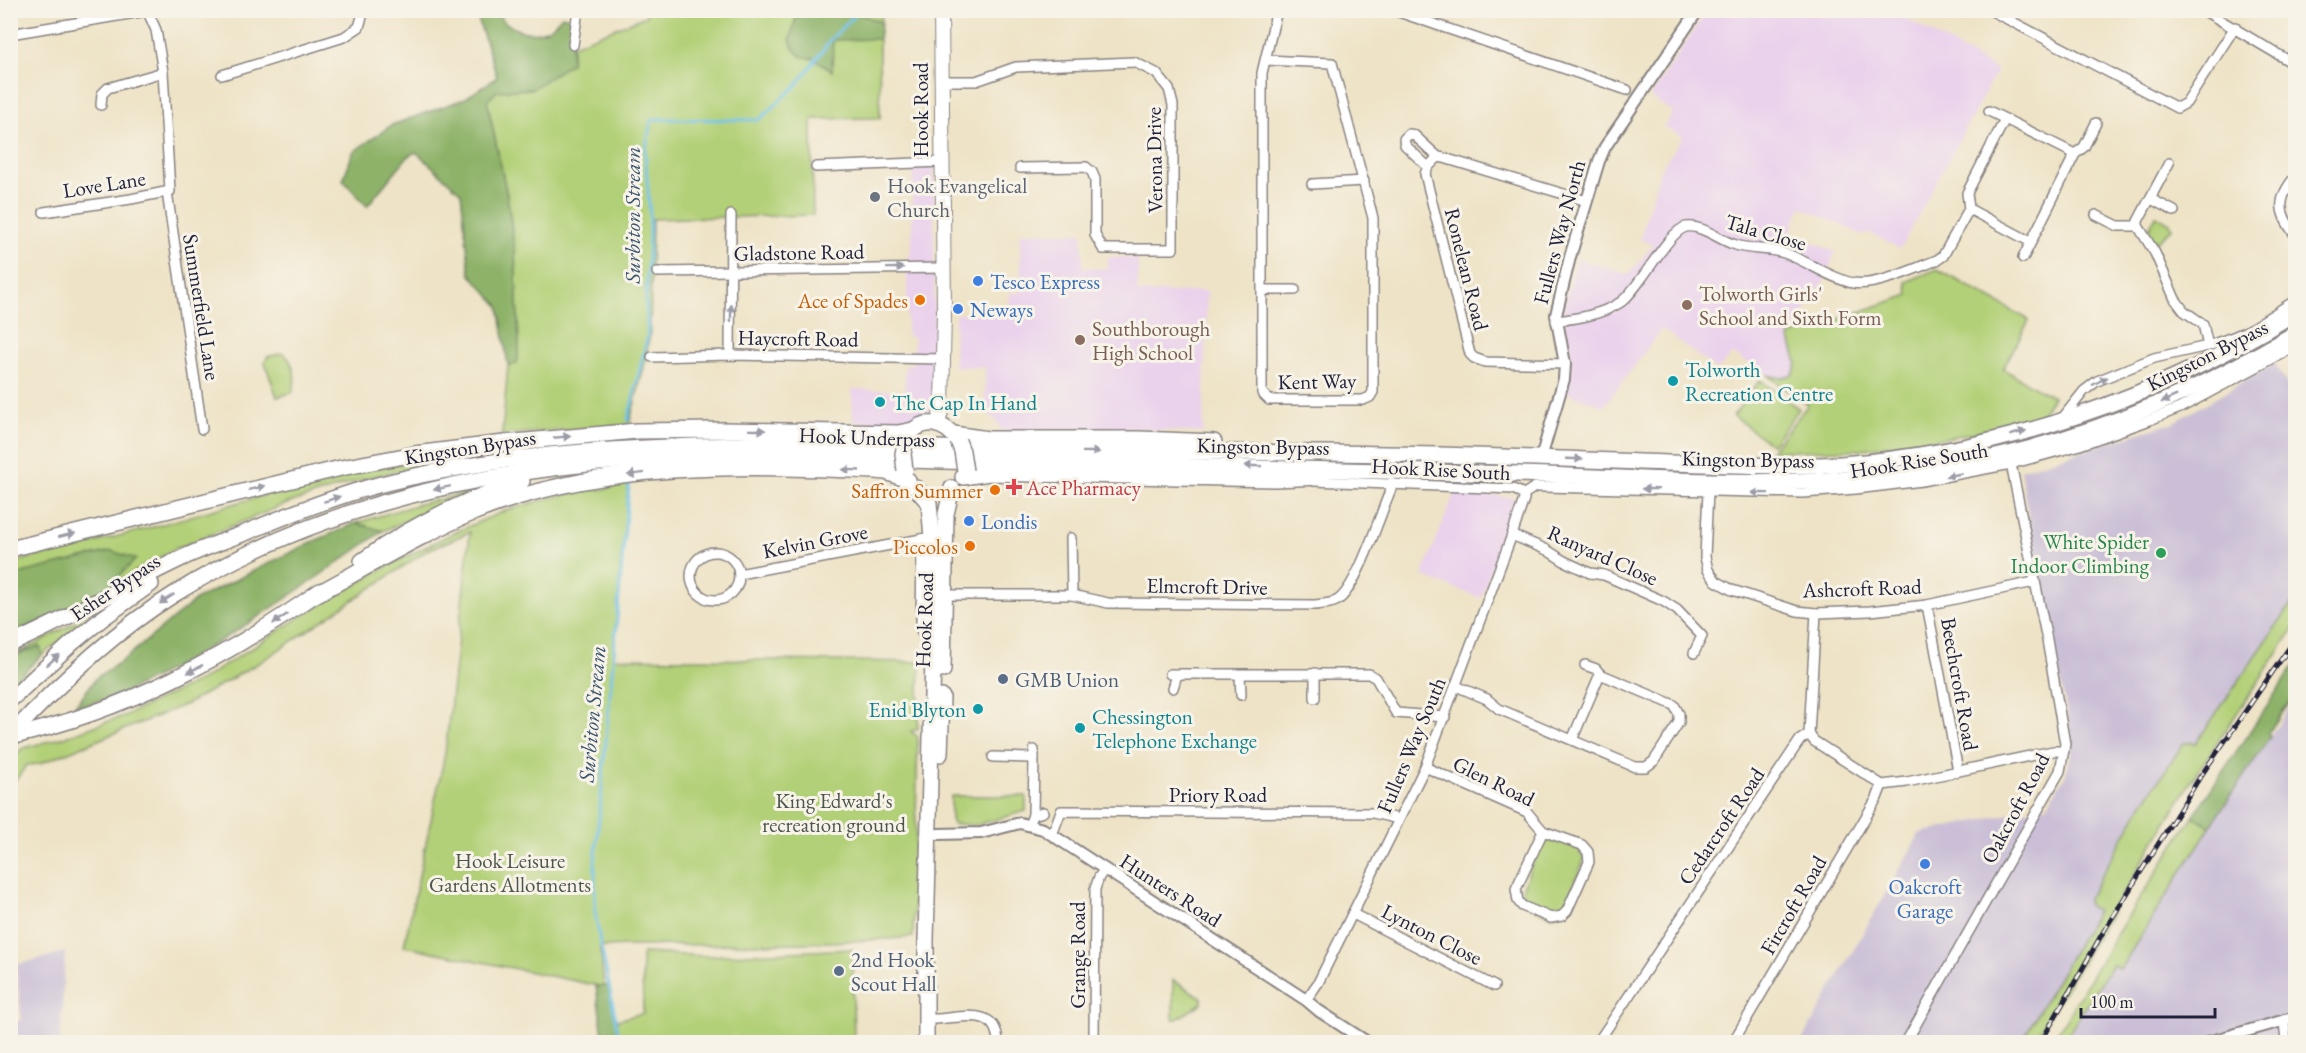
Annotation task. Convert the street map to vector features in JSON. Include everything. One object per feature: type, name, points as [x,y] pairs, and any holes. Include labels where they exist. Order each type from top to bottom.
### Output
[{"type":"highway","name":"Kingston Bypass","points":[[1186,452],[1410,455],[1798,466],[1892,459],[1979,444],[2121,400],[2198,367],[2262,333],[2295,312]]},
{"type":"highway","name":"Kingston Bypass","points":[[1173,465],[1767,483],[1918,471],[1981,460],[2053,441],[2147,409],[2204,384],[2295,333]]},
{"type":"highway","points":[[313,596],[475,512],[543,490],[591,480],[664,470],[731,467],[875,471],[910,479],[926,492],[934,493],[952,488],[964,474],[962,451],[956,438],[944,426],[938,424],[921,426],[910,434],[903,454],[910,479],[929,503],[927,538],[939,595]]},
{"type":"highway","points":[[10,549],[296,479],[426,453],[504,443],[637,431],[731,430],[910,434]]},
{"type":"highway","points":[[956,438],[1139,439],[1275,444],[1410,455]]},
{"type":"highway","name":"Hook Underpass","points":[[697,446],[745,444],[1186,452]]},
{"type":"highway","name":"Kingston Bypass","points":[[257,528],[306,508],[372,486],[449,470],[561,454],[697,446]]},
{"type":"highway","name":"Hook Underpass","points":[[560,468],[634,460],[749,455],[1173,465]]},
{"type":"highway","points":[[10,737],[53,727],[119,704],[179,678],[246,641],[380,548],[442,512],[476,497],[560,468]]},
{"type":"highway","name":"Esher Bypass","points":[[10,737],[70,674],[104,645],[175,593],[288,535],[365,508],[439,488],[500,476],[560,468]]},
{"type":"highway","points":[[964,474],[1275,479],[1458,472]]},
{"type":"highway","name":"Hook Road","points":[[926,1042],[933,637],[946,514],[952,488]]},
{"type":"highway","points":[[10,644],[109,597],[181,558],[257,528]]},
{"type":"highway","name":"Esher Bypass","points":[[10,700],[71,644],[147,586],[257,528]]},
{"type":"highway","name":"Hook Road","points":[[936,1042],[939,595]]},
{"type":"main road","name":"Hook Road","points":[[938,424],[942,407],[943,359],[941,10]]},
{"type":"street","points":[[222,75],[344,37],[359,27],[363,10]]},
{"type":"street","points":[[573,45],[578,10]]},
{"type":"street","name":"Kent Way","points":[[1265,60],[1332,63],[1375,231],[1373,392],[1370,397],[1363,400],[1269,400],[1264,398],[1262,393],[1262,73],[1265,60],[1277,10]]},
{"type":"street","points":[[1393,10],[1627,90]]},
{"type":"street","name":"Fullers Way North","points":[[1541,458],[1564,379],[1564,364],[1556,321],[1562,289],[1602,152],[1698,10]]},
{"type":"street","points":[[1990,10],[2171,107],[2177,108],[2186,103],[2235,27]]},
{"type":"street","points":[[2203,10],[2235,27],[2295,65]]},
{"type":"street","points":[[10,34],[147,11]]},
{"type":"street","name":"Summerfield Lane","points":[[147,11],[156,30],[163,72],[169,191],[202,429]]},
{"type":"street","name":"Verona Drive","points":[[942,81],[976,81],[1016,67],[1134,62],[1147,66],[1156,73],[1168,89],[1173,105],[1173,249],[1103,249],[1095,235],[1095,179],[1092,172],[1086,167],[1020,168]]},
{"type":"street","points":[[101,105],[102,94],[108,88],[163,72]]},
{"type":"street","points":[[1989,111],[2075,154]]},
{"type":"street","name":"Tala Close","points":[[1556,321],[1592,315],[1608,310],[1622,301],[1635,289],[1677,232],[1688,226],[1744,249],[1784,252],[1856,284],[1910,270],[1943,256],[1969,209],[1967,193],[2005,119]]},
{"type":"street","points":[[2024,258],[2075,154],[2084,147],[2096,123]]},
{"type":"street","points":[[1438,157],[1428,167],[1405,145],[1404,138],[1409,134],[1414,135],[1438,157],[1587,201]]},
{"type":"street","points":[[816,167],[942,162]]},
{"type":"street","points":[[2169,163],[2138,220],[2138,226],[2155,253],[2175,299],[2184,311],[2202,324],[2208,346]]},
{"type":"street","name":"Ronelean Road","points":[[1428,167],[1425,174],[1470,354],[1485,362],[1564,364]]},
{"type":"street","points":[[2295,176],[2285,192],[2281,211],[2295,236]]},
{"type":"street","points":[[1312,184],[1364,181]]},
{"type":"street","name":"Love Lane","points":[[44,212],[169,191]]},
{"type":"street","points":[[2151,199],[2174,211]]},
{"type":"street","points":[[1969,209],[2031,242]]},
{"type":"street","points":[[730,355],[731,215]]},
{"type":"street","points":[[2096,215],[2118,226],[2138,226]]},
{"type":"street","name":"Gladstone Road","points":[[657,272],[943,268]]},
{"type":"street","points":[[1263,290],[1295,290]]},
{"type":"street","points":[[2059,421],[2084,391],[2097,381],[2154,358],[2208,346],[2249,330],[2295,300]]},
{"type":"street","name":"Hook Rise South","points":[[1275,479],[1513,489],[1524,494],[1534,487],[1763,493],[1856,489],[1922,481],[2011,464],[2077,446],[2180,408],[2295,346]]},
{"type":"street","name":"Haycroft Road","points":[[652,357],[730,355],[943,359]]},
{"type":"street","name":"Oakcroft Road","points":[[1906,1042],[2060,771],[2064,751],[2065,744],[2047,640],[2011,464]]},
{"type":"street","name":"Elmcroft Drive","points":[[939,595],[1072,595],[1108,603],[1315,605],[1328,603],[1338,600],[1353,582],[1391,489],[1391,483]]},
{"type":"street","name":"Ashcroft Road","points":[[1708,491],[1705,557],[1708,570],[1716,581],[1732,590],[1767,602],[1816,613],[1870,611],[1927,604],[2034,582]]},
{"type":"street","name":"Fullers Way South","points":[[1306,1000],[1318,983],[1425,767],[1512,535],[1524,494]]},
{"type":"street","name":"Ranyard Close","points":[[1512,535],[1547,550],[1590,573],[1605,575],[1633,587],[1677,610],[1702,636],[1694,653]]},
{"type":"street","points":[[927,538],[921,629],[922,633],[933,637]]},
{"type":"street","name":"Kelvin Grove","points":[[739,574],[927,538]]},
{"type":"street","points":[[1071,538],[1072,595]]},
{"type":"street","name":"Kelvin Grove","points":[[712,552],[721,552],[732,558],[739,574],[738,583],[732,593],[725,598],[713,600],[705,598],[696,591],[691,576],[695,562],[701,556],[712,552]]},
{"type":"street","name":"Beechcroft Road","points":[[1927,604],[1958,771]]},
{"type":"street","name":"Ranyard Close","points":[[1669,618],[1677,610]]},
{"type":"street","points":[[1816,613],[1809,734],[1814,741],[1882,785],[1907,782],[2053,751],[2064,751]]},
{"type":"street","points":[[1456,686],[1487,699],[1499,709],[1635,767],[1646,767],[1654,761],[1679,722],[1679,714],[1674,705],[1600,674],[1596,669],[1585,665]]},
{"type":"street","points":[[1315,673],[1315,698]]},
{"type":"street","points":[[1173,688],[1173,674],[1369,674],[1376,678],[1396,713],[1445,717]]},
{"type":"street","points":[[1572,740],[1600,674]]},
{"type":"street","points":[[1240,675],[1241,695]]},
{"type":"street","name":"Cedarcroft Road","points":[[1598,1042],[1800,740],[1809,734]]},
{"type":"street","points":[[993,757],[1034,754],[1035,817]]},
{"type":"street","name":"Glen Road","points":[[1425,767],[1527,812],[1543,831],[1582,845],[1588,852],[1589,862],[1567,911],[1557,918],[1551,918],[1522,906],[1516,895],[1516,889],[1543,831]]},
{"type":"street","name":"Fircroft Road","points":[[1733,1042],[1877,798],[1882,785]]},
{"type":"street","name":"Priory Road","points":[[1052,835],[1061,811],[1373,813],[1399,819]]},
{"type":"street","name":"Hunters Road","points":[[938,834],[972,834],[1020,824],[1035,817],[1052,835],[1367,1042]]},
{"type":"street","name":"Grange Road","points":[[1094,1042],[1095,889],[1105,869]]},
{"type":"street","name":"Lynton Close","points":[[1353,914],[1494,986]]},
{"type":"street","points":[[935,1019],[982,1017],[992,1021],[997,1030],[998,1042]]},
{"type":"street","points":[[2208,1042],[2290,1018],[2286,1042]]},
{"type":"shaded area","points":[[1707,11],[1893,11],[1997,70],[1900,249],[1870,233],[1861,234],[1801,207],[1790,232],[1835,252],[1825,279],[1789,336],[1797,363],[1793,374],[1781,378],[1767,375],[1733,354],[1717,370],[1662,329],[1604,406],[1563,392],[1570,377],[1571,356],[1562,314],[1577,259],[1629,275],[1653,245],[1640,239],[1660,170],[1683,137],[1664,127],[1673,112],[1650,97]]},
{"type":"shaded area","points":[[934,166],[934,405],[925,413],[901,425],[853,422],[852,389],[905,391],[905,365],[913,364],[914,337],[907,337],[907,270],[912,243],[913,167]]},
{"type":"shaded area","name":"Southborough High School","points":[[1020,233],[1082,233],[1083,268],[1108,269],[1108,257],[1138,258],[1138,293],[1207,291],[1203,433],[1103,428],[1079,433],[1002,431],[996,420],[988,414],[988,402],[985,402],[985,367],[954,367],[955,314],[1009,313],[1010,293],[1021,293]]},
{"type":"shaded area","points":[[2275,363],[2295,399],[2295,599],[2187,755],[2021,1042],[1801,1042],[1920,833],[2047,806],[2065,776],[2072,752],[2069,724],[2020,470],[2175,422]]},
{"type":"shaded area","points":[[1455,492],[1515,498],[1481,598],[1422,576]]},
{"type":"shaded area","points":[[2295,699],[2295,1042],[2063,1042],[2113,964],[2120,968]]},
{"type":"shaded area","points":[[65,952],[60,1042],[11,1042],[11,1022],[22,1020],[16,965]]},
{"type":"green space","points":[[495,11],[511,26],[532,33],[550,28],[562,16],[573,18],[571,63],[532,89],[497,91],[487,101],[507,195],[515,252],[519,345],[517,364],[508,365],[499,306],[470,274],[461,193],[416,152],[408,156],[367,206],[343,180],[353,152],[392,125],[464,99],[497,77],[476,13]]},
{"type":"green space","points":[[647,11],[882,11],[879,39],[880,118],[812,119],[813,215],[652,219],[650,334],[629,425],[502,435],[508,365],[517,364],[519,345],[515,252],[507,195],[487,101],[496,91],[532,88],[571,63],[573,45],[646,16]]},
{"type":"green space","points":[[806,11],[851,11],[881,22],[879,39],[833,40],[832,71],[815,59],[800,56],[793,48],[790,40],[796,17]]},
{"type":"green space","points":[[2156,216],[2170,223],[2172,229],[2154,243],[2147,232]]},
{"type":"green space","points":[[1937,269],[2029,320],[2003,369],[2053,397],[2037,421],[1941,439],[1855,450],[1771,451],[1808,405],[1767,375],[1781,378],[1793,374],[1797,363],[1789,336],[1909,295],[1906,282]]},
{"type":"green space","points":[[283,353],[290,361],[294,371],[294,382],[292,393],[277,397],[265,363],[267,357]]},
{"type":"green space","points":[[1760,380],[1799,409],[1772,445],[1733,416]]},
{"type":"green space","points":[[690,436],[691,438],[518,454],[422,466],[370,477],[286,504],[173,550],[73,608],[135,559],[111,551],[11,576],[10,563],[123,535],[305,484],[392,465],[541,446]]},
{"type":"green space","points":[[629,483],[614,658],[920,662],[918,729],[911,731],[918,737],[913,937],[795,943],[600,947],[604,987],[404,946],[445,754],[470,532],[428,550],[262,661],[187,704],[39,764],[27,765],[11,786],[11,763],[21,749],[64,737],[126,715],[205,678],[300,617],[382,569],[453,533],[507,510],[594,488],[600,490]]},
{"type":"green space","points":[[476,491],[383,531],[356,523],[419,504]]},
{"type":"green space","points":[[356,523],[383,531],[274,607],[189,659],[119,695],[75,706],[96,678],[122,661],[197,599],[312,542]]},
{"type":"green space","points":[[111,551],[136,559],[112,583],[73,608],[11,634],[10,576]]},
{"type":"green space","points":[[2295,599],[2295,627],[2190,783],[2033,1042],[2021,1042],[2097,911],[2088,905],[2088,899],[2142,805],[2184,743],[2196,743]]},
{"type":"green space","points":[[73,608],[11,637],[11,634]]},
{"type":"green space","points":[[102,608],[42,655],[39,646],[11,657]]},
{"type":"green space","points":[[40,646],[42,655],[11,685],[11,657]]},
{"type":"green space","points":[[2295,664],[2295,695],[2268,733],[2270,737],[2210,827],[2193,816]]},
{"type":"green space","points":[[951,796],[1026,796],[1026,811],[977,825],[953,824]]},
{"type":"green space","points":[[2193,816],[2210,827],[2120,969],[2113,964],[2063,1042],[2052,1042],[2118,932]]},
{"type":"green space","points":[[1550,837],[1578,848],[1584,860],[1563,911],[1552,916],[1527,903],[1522,895],[1522,889],[1537,853]]},
{"type":"green space","points":[[852,949],[854,1042],[620,1042],[617,1020],[643,1013],[642,953],[706,956]]},
{"type":"green space","points":[[1173,980],[1202,998],[1202,1003],[1177,1019],[1173,1019]]},
{"type":"green space","points":[[609,985],[620,1042],[604,1042],[596,987]]},
{"type":"waterway","name":"Surbiton Stream","points":[[628,420],[648,334],[646,301],[650,217],[645,152],[651,121],[656,119],[759,120],[797,85],[832,38],[860,10]]},
{"type":"waterway","name":"Surbiton Stream","points":[[601,948],[595,912],[595,861],[629,483]]},
{"type":"waterway","name":"Surbiton Stream","points":[[602,951],[620,1042]]},
{"type":"railway","points":[[2041,1042],[2102,934],[2200,777],[2296,638]]},
{"type":"place","name":"Hook Evangelical Church","points":[[875,197]]},
{"type":"place","name":"Tesco Express","points":[[978,281]]},
{"type":"place","name":"Ace of Spades","points":[[920,300]]},
{"type":"place","name":"Tolworth Girls' School and Sixth Form","points":[[1687,305]]},
{"type":"place","name":"Neways","points":[[958,309]]},
{"type":"place","name":"Southborough High School","points":[[1080,340]]},
{"type":"place","name":"Tolworth Recreation Centre","points":[[1673,381]]},
{"type":"place","name":"The Cap In Hand","points":[[880,402]]},
{"type":"place","name":"Ace Pharmacy","points":[[1014,487]]},
{"type":"place","name":"Saffron Summer","points":[[995,490]]},
{"type":"place","name":"Londis","points":[[969,521]]},
{"type":"place","name":"Piccolos","points":[[970,546]]},
{"type":"place","name":"White Spider Indoor Climbing","points":[[2161,553]]},
{"type":"place","name":"GMB Union","points":[[1003,679]]},
{"type":"place","name":"Enid Blyton","points":[[978,709]]},
{"type":"place","name":"Chessington Telephone Exchange","points":[[1080,728]]},
{"type":"place","name":"Oakcroft Garage","points":[[1925,864]]},
{"type":"place","name":"2nd Hook Scout Hall","points":[[839,971]]},
{"type":"park label","name":"King Edward's recreation ground","points":[[834,812]]},
{"type":"park label","name":"Hook Leisure Gardens Allotments","points":[[510,872]]}]
